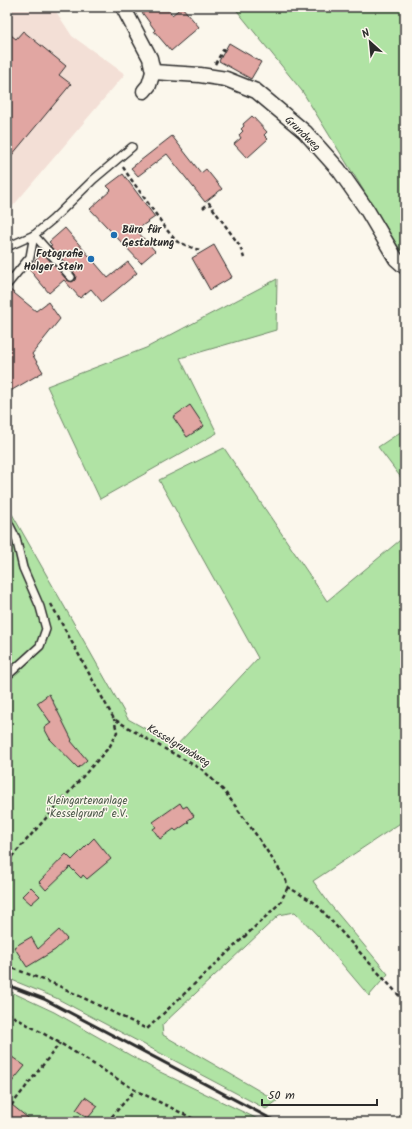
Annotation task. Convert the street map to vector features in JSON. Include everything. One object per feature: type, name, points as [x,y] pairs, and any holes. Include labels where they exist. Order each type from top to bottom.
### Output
[{"type":"street","points":[[123,7],[150,58],[153,72],[152,80],[144,91]]},
{"type":"street","name":"Grundweg","points":[[153,72],[200,75],[226,79],[256,91],[304,132],[339,170],[367,210],[396,259],[405,267]]},
{"type":"lane","points":[[7,247],[34,235],[52,220],[94,179],[132,147]]},
{"type":"lane","points":[[34,235],[71,277]]},
{"type":"lane","points":[[7,285],[30,257],[34,235]]},
{"type":"lane","points":[[7,520],[16,538],[23,568],[40,607],[46,629],[40,646],[7,676]]},
{"type":"path","points":[[221,54],[225,47]]},
{"type":"path","points":[[126,172],[176,241],[200,250]]},
{"type":"path","points":[[203,208],[209,204],[240,246],[244,258]]},
{"type":"path","points":[[7,862],[110,746],[117,732],[114,719],[50,600]]},
{"type":"path","name":"Kesselgrundweg","points":[[114,719],[203,770],[225,792],[257,836],[285,878],[288,887]]},
{"type":"path","points":[[7,966],[57,985],[147,1029],[280,903],[288,887],[315,903],[405,1002]]},
{"type":"path","points":[[7,1013],[60,1043],[135,1090],[200,1122]]},
{"type":"path","points":[[7,1111],[60,1043]]},
{"type":"path","points":[[107,1122],[135,1090]]},
{"type":"shaded area","points":[[7,7],[53,7],[72,36],[125,74],[7,213]]},
{"type":"green space","points":[[234,7],[405,7],[405,247],[401,251],[302,91]]},
{"type":"green space","points":[[277,279],[276,330],[180,358],[217,433],[100,499],[47,386],[146,348]]},
{"type":"green space","points":[[405,429],[405,483],[378,447]]},
{"type":"green space","name":"Kleingartenanlage \"Kesselgrund\" e.V.","points":[[224,448],[327,601],[405,536],[405,820],[313,881],[328,902],[388,974],[369,996],[320,938],[295,912],[279,915],[162,1025],[163,1035],[277,1101],[266,1109],[56,998],[7,978],[7,519],[12,514],[128,719],[176,746],[258,658],[159,480]]},
{"type":"green space","points":[[7,990],[54,1012],[158,1071],[264,1122],[7,1122]]},
{"type":"building","points":[[138,7],[167,7],[172,15],[182,7],[199,27],[171,51],[154,31],[155,30]]},
{"type":"building","points":[[23,31],[66,66],[59,75],[71,84],[7,161],[7,32],[16,39]]},
{"type":"building","points":[[229,43],[261,62],[251,79],[219,61]]},
{"type":"building","points":[[252,116],[267,132],[264,135],[268,139],[247,158],[234,144],[241,138],[239,135],[243,131],[241,129],[244,126],[243,124]]},
{"type":"building","points":[[172,136],[201,173],[206,169],[222,189],[205,202],[167,154],[138,176],[131,168]]},
{"type":"building","points":[[123,174],[155,217],[136,230],[155,251],[141,263],[90,209],[111,190],[107,186]]},
{"type":"building","points":[[65,228],[108,278],[128,262],[137,273],[102,302],[91,289],[80,298],[64,280],[49,293],[28,268],[43,253],[67,280],[72,282],[75,280],[75,274],[50,246],[52,245],[49,242]]},
{"type":"building","points":[[214,245],[232,277],[210,290],[192,258]]},
{"type":"building","points":[[9,289],[36,311],[48,302],[60,319],[32,354],[43,372],[7,393],[7,290]]},
{"type":"building","points":[[190,405],[204,426],[187,437],[173,417]]},
{"type":"building","points":[[49,694],[72,740],[71,741],[87,760],[78,768],[50,739],[44,728],[51,723],[37,703]]},
{"type":"building","points":[[180,803],[183,808],[187,806],[194,816],[187,821],[189,822],[176,831],[174,829],[160,839],[153,829],[156,827],[153,822]]},
{"type":"building","points":[[94,838],[111,859],[87,879],[83,875],[81,878],[70,867],[46,890],[39,882],[66,854],[72,860]]},
{"type":"building","points":[[31,887],[40,896],[31,904],[22,896]]},
{"type":"building","points":[[59,930],[67,939],[55,950],[27,967],[14,947],[31,937],[38,949]]},
{"type":"building","points":[[12,1057],[25,1066],[7,1088],[7,1064]]},
{"type":"building","points":[[85,1097],[98,1106],[88,1118],[76,1110]]},
{"type":"building","points":[[7,1101],[33,1122],[7,1122]]},
{"type":"railway","points":[[7,985],[44,999],[277,1122]]},
{"type":"place","name":"Büro für Gestaltung","points":[[114,235]]},
{"type":"place","name":"Fotografie Holger Stein","points":[[91,259]]}]
